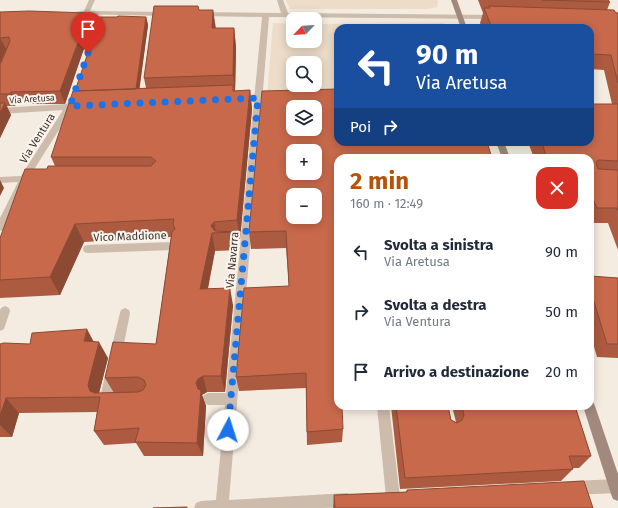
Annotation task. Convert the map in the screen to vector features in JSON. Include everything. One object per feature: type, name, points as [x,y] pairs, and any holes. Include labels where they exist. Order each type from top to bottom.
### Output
[{"type":"street","points":[[86,13],[92,0]]},
{"type":"street","points":[[280,0],[285,15]]},
{"type":"street","points":[[454,0],[463,24]]},
{"type":"street","points":[[70,14],[86,13],[101,17],[155,18],[171,14]]},
{"type":"street","points":[[195,14],[499,17]]},
{"type":"street","name":"Via Navarra","points":[[222,507],[266,15]]},
{"type":"street","name":"Via Ventura","points":[[0,228],[24,180],[70,106],[75,92]]},
{"type":"street","name":"Via Aretusa","points":[[0,111],[92,105]]},
{"type":"street","points":[[0,180],[39,180]]},
{"type":"street","points":[[233,244],[245,244]]},
{"type":"street","name":"Vico Maddione","points":[[88,249],[174,246]]},
{"type":"street","points":[[0,326],[5,311]]},
{"type":"street","points":[[119,401],[105,402],[125,313]]},
{"type":"street","points":[[208,399],[231,399]]},
{"type":"street","points":[[383,410],[393,497]]},
{"type":"street","points":[[562,489],[617,489],[590,410]]},
{"type":"street","points":[[377,498],[408,496]]},
{"type":"street","points":[[201,508],[362,499]]},
{"type":"shaded area","points":[[286,0],[437,0],[438,2],[437,7],[428,9],[290,9]]},
{"type":"shaded area","points":[[273,23],[286,24],[286,48],[322,48],[322,24],[444,23],[334,24],[334,107],[322,107],[322,100],[286,100],[286,104],[267,97]]},
{"type":"building","points":[[542,0],[608,0],[610,2]]},
{"type":"building","points":[[154,6],[198,6],[199,10],[213,10],[212,28],[234,28],[233,75],[144,78]]},
{"type":"building","points":[[489,6],[614,10],[618,13],[618,83],[611,55],[594,54],[594,24],[490,24],[484,8],[490,8]]},
{"type":"building","points":[[29,11],[89,13],[60,91],[11,92],[10,94],[0,94],[0,65],[10,41],[9,37],[0,38],[0,12]]},
{"type":"building","points":[[100,17],[146,17],[136,89],[75,91]]},
{"type":"building","points":[[233,85],[233,91],[250,90],[237,220],[214,222],[211,226],[215,231],[236,232],[212,233],[200,289],[230,288],[221,376],[203,376],[198,379],[196,383],[198,389],[201,390],[197,443],[135,442],[139,428],[94,431],[100,397],[6,398],[0,416],[0,344],[30,344],[32,333],[87,329],[84,341],[99,342],[88,385],[90,391],[95,393],[138,392],[143,390],[146,385],[144,380],[138,377],[105,378],[113,342],[156,344],[172,232],[175,229],[173,224],[174,219],[75,224],[50,277],[0,280],[0,238],[25,169],[47,169],[48,166],[151,166],[156,161],[151,157],[51,157],[73,91]]},
{"type":"building","points":[[322,89],[334,89],[334,146],[488,146],[491,154],[334,154],[334,410],[342,410],[343,429],[307,432],[306,373],[236,377],[244,288],[289,286],[286,231],[249,232],[262,91],[322,92]]},
{"type":"building","points":[[0,103],[5,103],[0,113]]},
{"type":"building","points":[[594,104],[618,104],[618,161],[598,160],[596,162],[598,169],[618,170],[618,211],[617,208],[597,208],[594,201],[594,154],[546,154],[543,146],[594,146]]},
{"type":"building","points":[[594,276],[618,278],[618,344],[607,344],[594,302]]},
{"type":"building","points":[[396,410],[449,410],[451,420],[457,423],[462,420],[464,416],[463,410],[576,410],[591,456],[569,456],[573,469],[405,478]]},
{"type":"building","points":[[584,481],[593,508],[335,508],[334,495]]},
{"type":"building","points":[[187,507],[187,508],[153,508]]},
{"type":"route","points":[[88,53],[70,106],[258,98],[228,430]]}]
